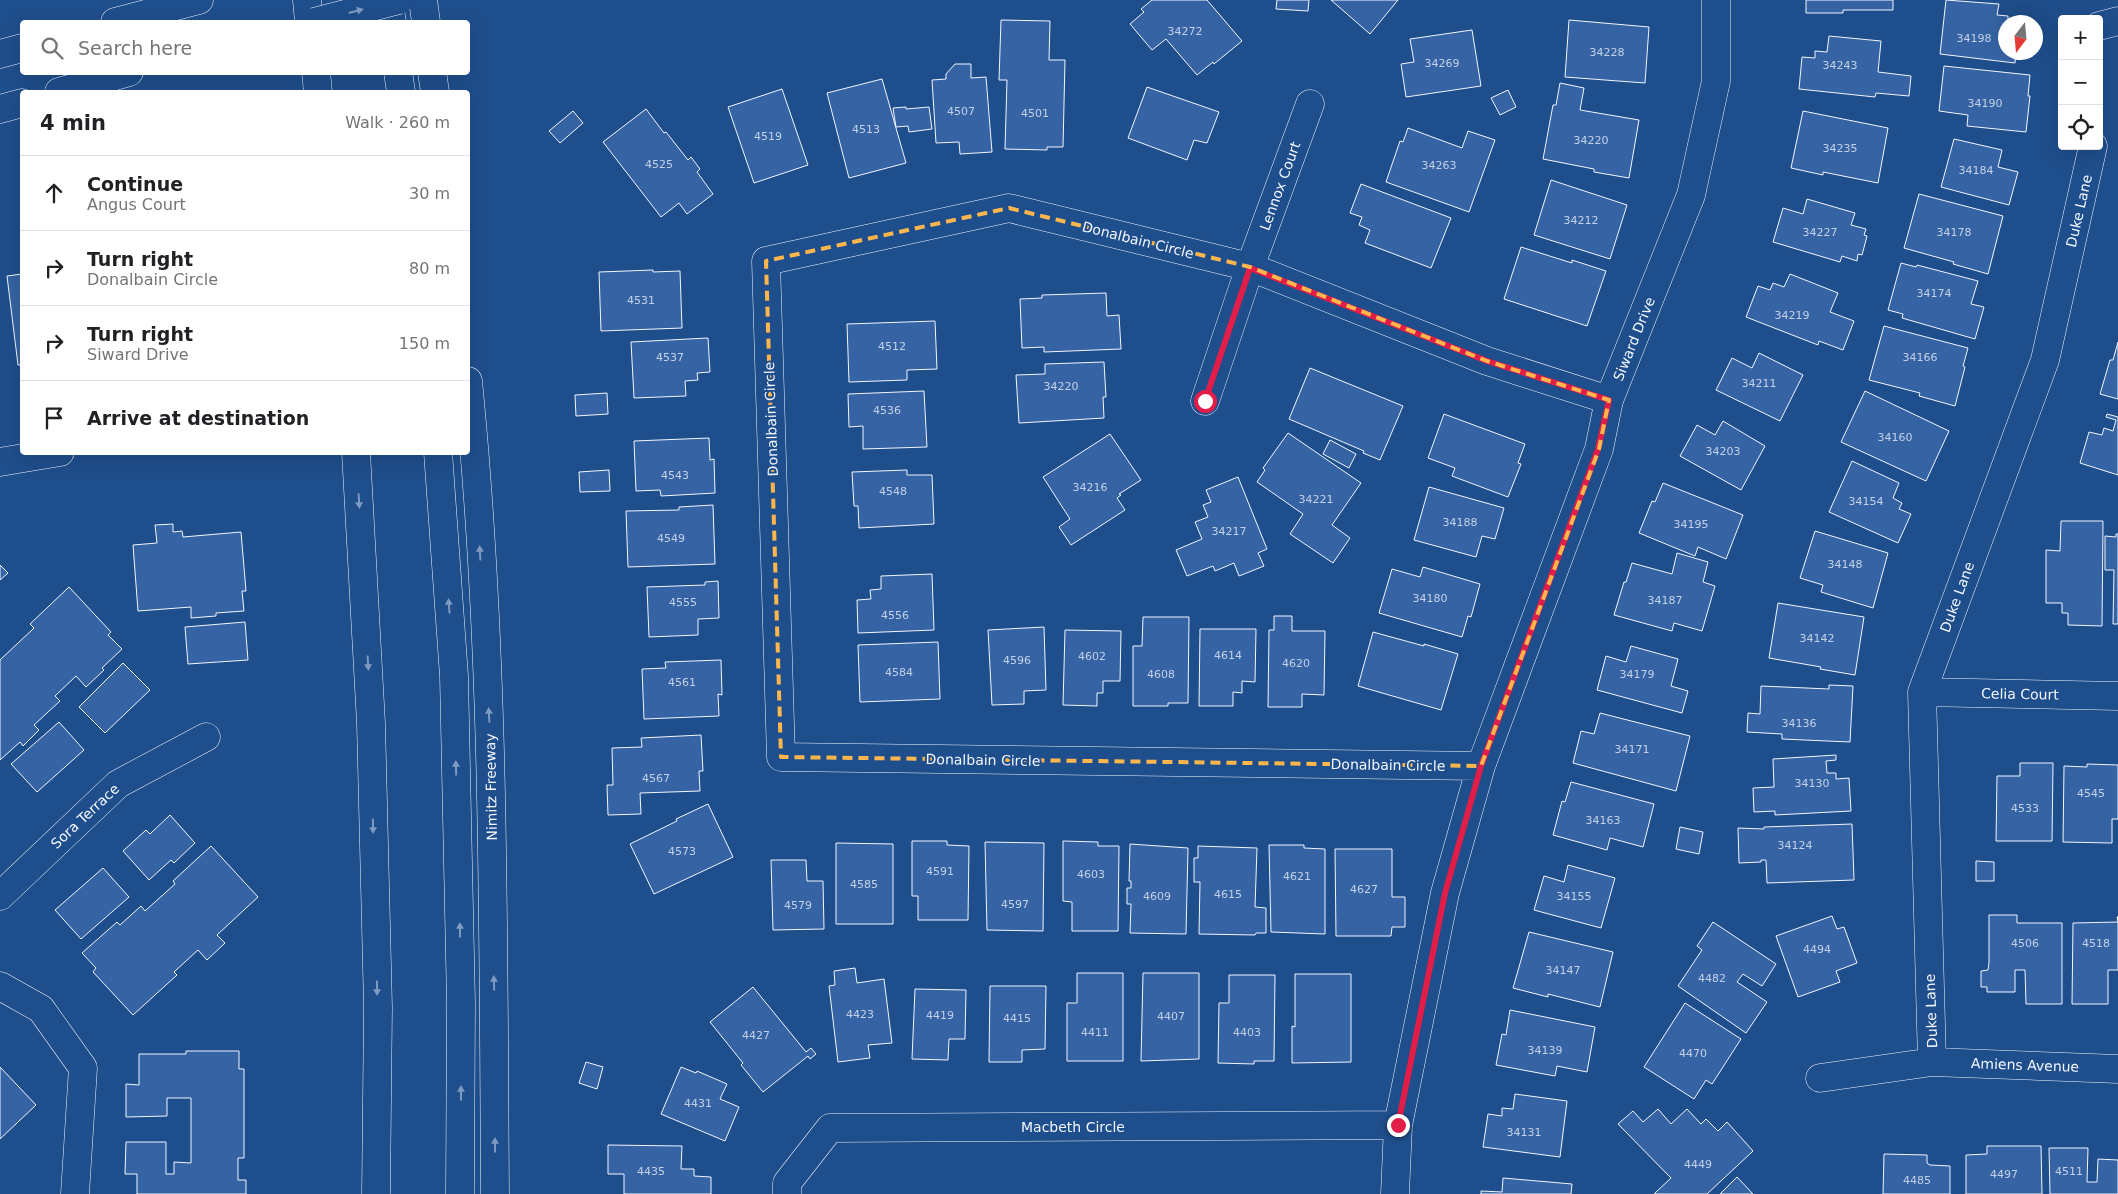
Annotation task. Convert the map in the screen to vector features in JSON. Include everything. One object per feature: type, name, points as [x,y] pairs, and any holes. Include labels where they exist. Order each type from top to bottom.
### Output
[{"type":"main road","points":[[307,0],[309,20]]},
{"type":"main road","points":[[388,0],[392,20]]},
{"type":"main road","points":[[322,20],[399,0]]},
{"type":"main road","points":[[423,0],[426,20]]},
{"type":"main road","name":"Siward Drive","points":[[1395,1194],[1398,1125],[1445,893],[1481,766],[1598,449],[1609,400],[1691,195],[1716,81],[1716,0]]},
{"type":"main road","points":[[123,20],[196,1]]},
{"type":"main road","points":[[2103,25],[2118,21]]},
{"type":"main road","points":[[0,54],[20,49]]},
{"type":"main road","points":[[66,90],[118,75]]},
{"type":"main road","points":[[316,75],[318,90]]},
{"type":"main road","points":[[398,75],[401,90]]},
{"type":"main road","points":[[432,75],[435,90]]},
{"type":"main road","points":[[0,109],[20,104]]},
{"type":"main road","name":"Lennox Court","points":[[1205,401],[1250,268],[1310,104]]},
{"type":"main road","name":"Duke Lane","points":[[1932,1062],[1922,692],[2045,360],[2092,150]]},
{"type":"main road","name":"Donalbain Circle","points":[[1481,766],[781,757],[766,261],[1009,208],[1250,268],[1487,361],[1609,400]]},
{"type":"main road","name":"Nimitz Freeway","points":[[470,401],[475,451],[490,728],[495,1194]]},
{"type":"main road","points":[[0,462],[42,455]]},
{"type":"main road","points":[[356,455],[371,722],[378,1006],[376,1194]]},
{"type":"main road","points":[[438,455],[454,676],[461,1003],[460,1194]]},
{"type":"main road","name":"Celia Court","points":[[1922,692],[2118,696]]},
{"type":"main road","name":"Sora Terrace","points":[[0,896],[118,784],[206,737]]},
{"type":"main road","points":[[0,986],[41,1009],[83,1068],[74,1194]]},
{"type":"main road","name":"Amiens Avenue","points":[[1820,1078],[1932,1062],[2118,1069]]},
{"type":"main road","name":"Macbeth Circle","points":[[786,1194],[787,1183],[830,1128],[1398,1125]]},
{"type":"highlighted area","points":[[1009,208],[1250,267],[1487,361],[1609,400],[1599,449],[1481,766],[781,757],[766,261]]},
{"type":"building","points":[[1152,0],[1207,0],[1242,41],[1197,75],[1166,39],[1152,50],[1130,24],[1144,12],[1141,9]]},
{"type":"building","points":[[1277,0],[1309,0],[1308,11],[1276,9]]},
{"type":"building","points":[[1331,0],[1398,0],[1370,34]]},
{"type":"building","points":[[1806,0],[1893,0],[1893,10],[1843,10],[1843,13],[1806,13]]},
{"type":"building","points":[[1946,0],[1999,4],[1997,15],[1998,60],[2015,60],[2015,63],[1940,54]]},
{"type":"building","points":[[1001,20],[1050,21],[1049,60],[1065,60],[1063,147],[1047,147],[1047,150],[1005,149],[1007,80],[999,80]]},
{"type":"building","points":[[1569,20],[1649,27],[1645,83],[1565,77]]},
{"type":"building","points":[[1472,30],[1481,86],[1406,97],[1401,64],[1414,62],[1410,39]]},
{"type":"building","points":[[1829,36],[1881,41],[1878,72],[1911,76],[1909,96],[1876,93],[1875,97],[1799,89],[1802,57],[1815,58],[1815,51],[1827,52]]},
{"type":"building","points":[[955,64],[971,64],[971,78],[986,77],[992,152],[960,154],[959,142],[936,143],[932,80],[946,79],[946,74]]},
{"type":"building","points":[[1944,66],[2030,75],[2026,132],[1967,126],[1968,115],[1939,111]]},
{"type":"building","points":[[882,79],[906,163],[849,178],[827,93]]},
{"type":"building","points":[[1560,83],[1584,88],[1580,110],[1639,120],[1629,178],[1594,172],[1594,169],[1543,159],[1553,105],[1556,105]]},
{"type":"building","points":[[1147,87],[1219,112],[1207,143],[1194,140],[1187,160],[1128,138]]},
{"type":"building","points":[[782,89],[808,165],[754,183],[728,107]]},
{"type":"building","points":[[1508,90],[1516,107],[1500,115],[1491,98]]},
{"type":"building","points":[[906,107],[906,109],[929,107],[932,129],[909,132],[908,126],[896,127],[893,108]]},
{"type":"building","points":[[646,109],[688,160],[691,157],[700,169],[697,172],[713,194],[687,214],[679,203],[661,217],[603,142]]},
{"type":"building","points":[[573,111],[583,123],[560,143],[549,131]]},
{"type":"building","points":[[1803,111],[1888,128],[1878,183],[1791,168]]},
{"type":"building","points":[[1408,128],[1462,148],[1468,131],[1495,140],[1469,212],[1386,182],[1400,141],[1403,142]]},
{"type":"building","points":[[1954,139],[2002,150],[1998,167],[2018,172],[2009,205],[1941,187]]},
{"type":"building","points":[[1551,180],[1627,205],[1610,259],[1534,235]]},
{"type":"building","points":[[1361,184],[1451,218],[1431,268],[1365,243],[1370,230],[1359,225],[1362,217],[1350,213]]},
{"type":"building","points":[[1919,194],[2003,216],[1988,274],[1904,248]]},
{"type":"building","points":[[1807,199],[1855,213],[1851,225],[1866,229],[1864,235],[1867,236],[1862,255],[1858,254],[1857,261],[1842,256],[1840,262],[1773,242],[1783,208],[1803,214]]},
{"type":"building","points":[[1521,247],[1572,263],[1572,260],[1606,271],[1587,326],[1504,299]]},
{"type":"building","points":[[1901,263],[1916,267],[1917,265],[1978,281],[1971,304],[1984,307],[1975,339],[1902,318],[1903,314],[1888,310]]},
{"type":"building","points":[[653,270],[653,272],[680,271],[682,328],[601,331],[599,272]]},
{"type":"building","points":[[20,274],[20,365],[18,365],[7,276]]},
{"type":"building","points":[[1790,274],[1838,293],[1830,312],[1854,321],[1843,350],[1819,341],[1818,345],[1746,317],[1758,286],[1770,290],[1773,283],[1784,287]]},
{"type":"building","points":[[1106,293],[1107,316],[1119,315],[1121,349],[1044,352],[1044,347],[1022,348],[1020,299],[1042,298],[1042,295]]},
{"type":"building","points":[[935,321],[937,369],[907,370],[907,380],[849,382],[847,324]]},
{"type":"building","points":[[1884,326],[1968,348],[1955,406],[1919,396],[1920,393],[1869,380]]},
{"type":"building","points":[[708,338],[710,372],[697,373],[698,380],[685,381],[686,396],[634,398],[631,342]]},
{"type":"building","points":[[2118,342],[2118,399],[2100,394],[2110,360],[2113,360]]},
{"type":"building","points":[[1759,353],[1803,375],[1780,421],[1716,390],[1732,358],[1752,368]]},
{"type":"building","points":[[1104,362],[1106,397],[1103,397],[1104,418],[1019,423],[1016,375],[1045,374],[1045,364]]},
{"type":"building","points":[[1310,368],[1403,406],[1380,460],[1363,453],[1364,451],[1289,419]]},
{"type":"building","points":[[924,391],[927,447],[863,449],[863,426],[849,427],[848,394]]},
{"type":"building","points":[[1865,391],[1949,431],[1926,481],[1841,442]]},
{"type":"building","points":[[607,393],[608,414],[576,416],[575,395]]},
{"type":"building","points":[[1444,414],[1525,444],[1518,463],[1521,464],[1508,497],[1452,476],[1455,468],[1428,458]]},
{"type":"building","points":[[2107,414],[2118,417],[2118,475],[2080,463],[2089,432],[2102,435],[2104,428],[2113,431],[2116,420],[2106,417]]},
{"type":"building","points":[[1723,421],[1765,446],[1741,490],[1680,456],[1697,425],[1715,435]]},
{"type":"building","points":[[1288,433],[1361,483],[1332,525],[1350,538],[1333,563],[1290,534],[1303,514],[1257,482],[1265,470],[1263,468]]},
{"type":"building","points":[[1110,434],[1141,480],[1119,494],[1121,495],[1117,498],[1125,510],[1071,545],[1059,527],[1070,519],[1043,477]]},
{"type":"building","points":[[709,438],[710,460],[714,459],[715,493],[661,496],[660,490],[636,491],[634,441]]},
{"type":"building","points":[[1330,440],[1356,454],[1349,468],[1323,454]]},
{"type":"building","points":[[1852,461],[1899,483],[1893,498],[1902,503],[1899,509],[1911,514],[1898,543],[1829,512]]},
{"type":"building","points":[[609,470],[610,491],[580,492],[579,472]]},
{"type":"building","points":[[907,470],[907,475],[932,475],[934,524],[859,528],[858,506],[854,506],[852,472]]},
{"type":"building","points":[[1238,477],[1267,549],[1258,553],[1264,566],[1239,576],[1234,563],[1215,571],[1213,566],[1187,576],[1176,550],[1202,539],[1195,522],[1208,517],[1203,505],[1211,502],[1206,490]]},
{"type":"building","points":[[1663,483],[1743,515],[1726,559],[1698,547],[1695,556],[1639,533],[1652,501],[1655,502]]},
{"type":"building","points":[[1429,487],[1504,508],[1495,539],[1482,536],[1476,557],[1414,540]]},
{"type":"building","points":[[713,505],[715,564],[628,567],[626,511],[679,510],[679,507]]},
{"type":"building","points":[[2061,521],[2103,521],[2102,626],[2068,625],[2068,613],[2062,613],[2062,603],[2046,603],[2046,550],[2060,551]]},
{"type":"building","points":[[173,524],[173,532],[182,531],[183,537],[241,532],[246,591],[242,591],[244,611],[216,613],[216,616],[191,618],[191,607],[138,611],[133,545],[157,543],[155,525]]},
{"type":"building","points":[[1815,531],[1888,553],[1873,608],[1821,592],[1823,585],[1800,578]]},
{"type":"building","points":[[2116,534],[2118,534],[2118,624],[2113,624],[2114,570],[2105,570],[2105,536],[2116,537]]},
{"type":"building","points":[[1677,553],[1708,562],[1703,582],[1715,586],[1702,631],[1674,623],[1672,631],[1614,615],[1632,563],[1672,574]]},
{"type":"building","points":[[0,565],[8,573],[0,580]]},
{"type":"building","points":[[1423,567],[1480,584],[1471,617],[1468,616],[1462,637],[1379,613],[1392,569],[1420,577]]},
{"type":"building","points":[[932,574],[934,630],[858,633],[857,600],[871,599],[870,590],[881,589],[881,576]]},
{"type":"building","points":[[718,581],[719,618],[698,619],[698,635],[649,637],[647,587],[705,585],[705,582]]},
{"type":"building","points":[[69,587],[111,632],[108,635],[122,649],[86,687],[76,676],[55,696],[60,701],[34,725],[39,730],[23,746],[20,742],[0,760],[0,660],[34,628],[30,624]]},
{"type":"building","points":[[1778,603],[1864,617],[1855,675],[1769,658]]},
{"type":"building","points":[[1274,616],[1292,616],[1292,631],[1325,631],[1324,695],[1302,694],[1302,707],[1268,707],[1269,630],[1274,630]]},
{"type":"building","points":[[1143,617],[1189,617],[1188,703],[1168,703],[1168,706],[1133,706],[1133,646],[1142,646]]},
{"type":"building","points":[[245,622],[248,660],[188,664],[185,627]]},
{"type":"building","points":[[1044,627],[1046,690],[1024,691],[1024,704],[992,705],[988,630]]},
{"type":"building","points":[[1200,629],[1256,629],[1255,682],[1242,681],[1242,693],[1233,692],[1233,706],[1199,706]]},
{"type":"building","points":[[1065,630],[1121,631],[1120,681],[1103,681],[1103,693],[1097,693],[1097,706],[1063,705]]},
{"type":"building","points":[[1373,632],[1458,654],[1441,710],[1358,686]]},
{"type":"building","points":[[938,642],[940,699],[860,702],[858,645]]},
{"type":"building","points":[[1631,646],[1678,659],[1671,686],[1688,691],[1682,713],[1597,690],[1606,656],[1626,662]]},
{"type":"building","points":[[721,660],[722,695],[718,694],[719,716],[644,719],[642,669],[666,668],[665,662]]},
{"type":"building","points":[[123,663],[150,690],[105,733],[79,707]]},
{"type":"building","points":[[1829,685],[1853,686],[1850,742],[1782,739],[1782,734],[1747,732],[1748,713],[1760,714],[1761,686],[1829,689]]},
{"type":"building","points":[[1600,713],[1690,736],[1676,791],[1573,763],[1581,731],[1594,734]]},
{"type":"building","points":[[59,722],[84,750],[37,792],[11,764]]},
{"type":"building","points":[[701,735],[703,771],[699,771],[700,791],[640,793],[641,814],[608,815],[607,785],[613,785],[612,748],[642,747],[641,738]]},
{"type":"building","points":[[1836,755],[1836,760],[1826,761],[1827,773],[1836,773],[1836,779],[1849,778],[1851,811],[1775,815],[1775,811],[1754,812],[1753,788],[1774,787],[1773,759]]},
{"type":"building","points":[[2020,763],[2053,763],[2052,841],[1996,841],[1997,776],[2020,776]]},
{"type":"building","points":[[2087,764],[2118,765],[2118,819],[2112,819],[2112,843],[2063,842],[2064,766],[2087,767]]},
{"type":"building","points":[[1571,782],[1654,804],[1643,847],[1610,838],[1607,850],[1553,835],[1562,801],[1565,802]]},
{"type":"building","points":[[708,804],[733,857],[654,894],[630,844]]},
{"type":"building","points":[[170,815],[195,843],[174,863],[171,860],[149,880],[123,851],[146,830],[150,834]]},
{"type":"building","points":[[1852,824],[1854,880],[1767,883],[1766,860],[1739,863],[1738,828],[1764,829],[1764,827]]},
{"type":"building","points":[[1680,827],[1703,832],[1699,854],[1676,849]]},
{"type":"building","points":[[912,841],[947,841],[947,845],[969,846],[968,920],[918,920],[918,896],[912,896]]},
{"type":"building","points":[[1063,841],[1098,842],[1098,846],[1119,846],[1118,931],[1072,931],[1072,902],[1063,901]]},
{"type":"building","points":[[985,842],[1044,843],[1043,931],[987,930]]},
{"type":"building","points":[[836,843],[893,844],[893,924],[836,924]]},
{"type":"building","points":[[1130,844],[1188,848],[1186,934],[1130,933],[1131,904],[1127,904],[1127,888],[1131,888],[1131,881],[1129,881]]},
{"type":"building","points":[[1269,845],[1304,845],[1304,848],[1325,849],[1325,934],[1271,932]]},
{"type":"building","points":[[211,846],[258,897],[217,935],[225,943],[207,960],[198,950],[174,972],[177,975],[133,1015],[93,972],[96,968],[82,953],[117,922],[120,925],[141,906],[145,911],[175,884],[173,881]]},
{"type":"building","points":[[1198,846],[1257,848],[1255,907],[1266,908],[1266,933],[1256,933],[1255,935],[1199,934],[1200,882],[1194,882],[1194,858],[1198,858]]},
{"type":"building","points":[[1335,849],[1392,849],[1392,897],[1405,897],[1405,927],[1392,927],[1391,936],[1336,936]]},
{"type":"building","points":[[771,860],[806,860],[807,881],[823,881],[824,929],[773,930]]},
{"type":"building","points":[[1976,861],[1994,862],[1994,881],[1976,881]]},
{"type":"building","points":[[1568,865],[1615,878],[1601,928],[1534,910],[1544,876],[1564,882]]},
{"type":"building","points":[[103,868],[129,897],[81,939],[55,910]]},
{"type":"building","points":[[1989,915],[2017,915],[2017,923],[2062,923],[2062,1004],[2026,1004],[2025,970],[2015,970],[2015,992],[1987,992],[1987,987],[1981,987],[1981,971],[1988,970],[1989,963]]},
{"type":"building","points":[[1832,916],[1837,929],[1844,927],[1857,963],[1836,971],[1840,982],[1798,997],[1776,936]]},
{"type":"building","points":[[1713,922],[1776,964],[1762,986],[1743,974],[1737,982],[1767,1002],[1746,1033],[1678,986],[1702,950],[1697,946]]},
{"type":"building","points":[[2118,922],[2118,970],[2108,970],[2108,1004],[2072,1004],[2073,923]]},
{"type":"building","points":[[1529,932],[1613,952],[1600,1007],[1548,994],[1548,997],[1513,988]]},
{"type":"building","points":[[855,968],[857,983],[884,979],[892,1043],[868,1045],[870,1058],[838,1062],[829,986],[835,985],[834,971]]},
{"type":"building","points":[[1077,973],[1123,973],[1123,1061],[1067,1061],[1067,1003],[1077,1003]]},
{"type":"building","points":[[1143,973],[1199,973],[1199,1059],[1141,1061]]},
{"type":"building","points":[[1295,974],[1351,974],[1351,1062],[1292,1063],[1292,1026],[1295,1027]]},
{"type":"building","points":[[1229,975],[1275,975],[1274,1061],[1254,1061],[1254,1064],[1218,1063],[1219,1003],[1229,1003]]},
{"type":"building","points":[[990,986],[1046,986],[1045,1049],[1022,1050],[1022,1062],[989,1062]]},
{"type":"building","points":[[753,987],[806,1052],[811,1048],[816,1054],[810,1059],[808,1056],[763,1092],[741,1065],[743,1063],[710,1022]]},
{"type":"building","points":[[915,989],[966,990],[965,1039],[949,1039],[948,1060],[912,1059]]},
{"type":"building","points":[[1685,1003],[1741,1039],[1712,1084],[1706,1080],[1694,1099],[1644,1067]]},
{"type":"building","points":[[1510,1010],[1595,1027],[1587,1072],[1557,1066],[1555,1076],[1496,1065],[1502,1034],[1506,1035]]},
{"type":"building","points":[[186,1051],[239,1051],[239,1069],[244,1069],[244,1158],[238,1158],[238,1180],[246,1180],[246,1194],[137,1194],[137,1174],[125,1174],[126,1142],[166,1142],[166,1174],[174,1174],[174,1162],[191,1163],[191,1098],[167,1098],[167,1116],[126,1117],[126,1084],[139,1085],[139,1054],[186,1054]]},
{"type":"building","points":[[586,1062],[603,1067],[597,1089],[579,1083]]},
{"type":"building","points":[[0,1067],[36,1105],[0,1139]]},
{"type":"building","points":[[681,1067],[696,1073],[697,1071],[727,1084],[720,1099],[739,1107],[725,1141],[661,1114]]},
{"type":"building","points":[[1515,1094],[1567,1101],[1560,1157],[1483,1147],[1488,1114],[1502,1116],[1502,1108],[1513,1109]]},
{"type":"building","points":[[1658,1109],[1671,1124],[1687,1109],[1701,1124],[1706,1119],[1718,1131],[1727,1122],[1753,1151],[1707,1194],[1654,1194],[1671,1178],[1618,1124],[1633,1111],[1643,1122]]},
{"type":"building","points":[[608,1145],[682,1146],[681,1169],[694,1169],[694,1176],[711,1177],[711,1194],[624,1194],[624,1174],[608,1174]]},
{"type":"building","points":[[1987,1146],[2041,1146],[2042,1194],[1966,1194],[1966,1155],[1987,1154]]},
{"type":"building","points":[[2049,1148],[2088,1148],[2087,1182],[2097,1182],[2098,1159],[2118,1160],[2118,1194],[2050,1194]]},
{"type":"building","points":[[1884,1154],[1927,1155],[1927,1163],[1930,1165],[1950,1166],[1950,1194],[1883,1194]]},
{"type":"building","points":[[1737,1177],[1753,1194],[1720,1194]]},
{"type":"building","points":[[1503,1178],[1572,1184],[1571,1194],[1481,1194],[1481,1191],[1502,1192]]},
{"type":"route","points":[[1205,401],[1250,268],[1487,361],[1609,400],[1598,449],[1481,766],[1445,893],[1398,1125]]}]
